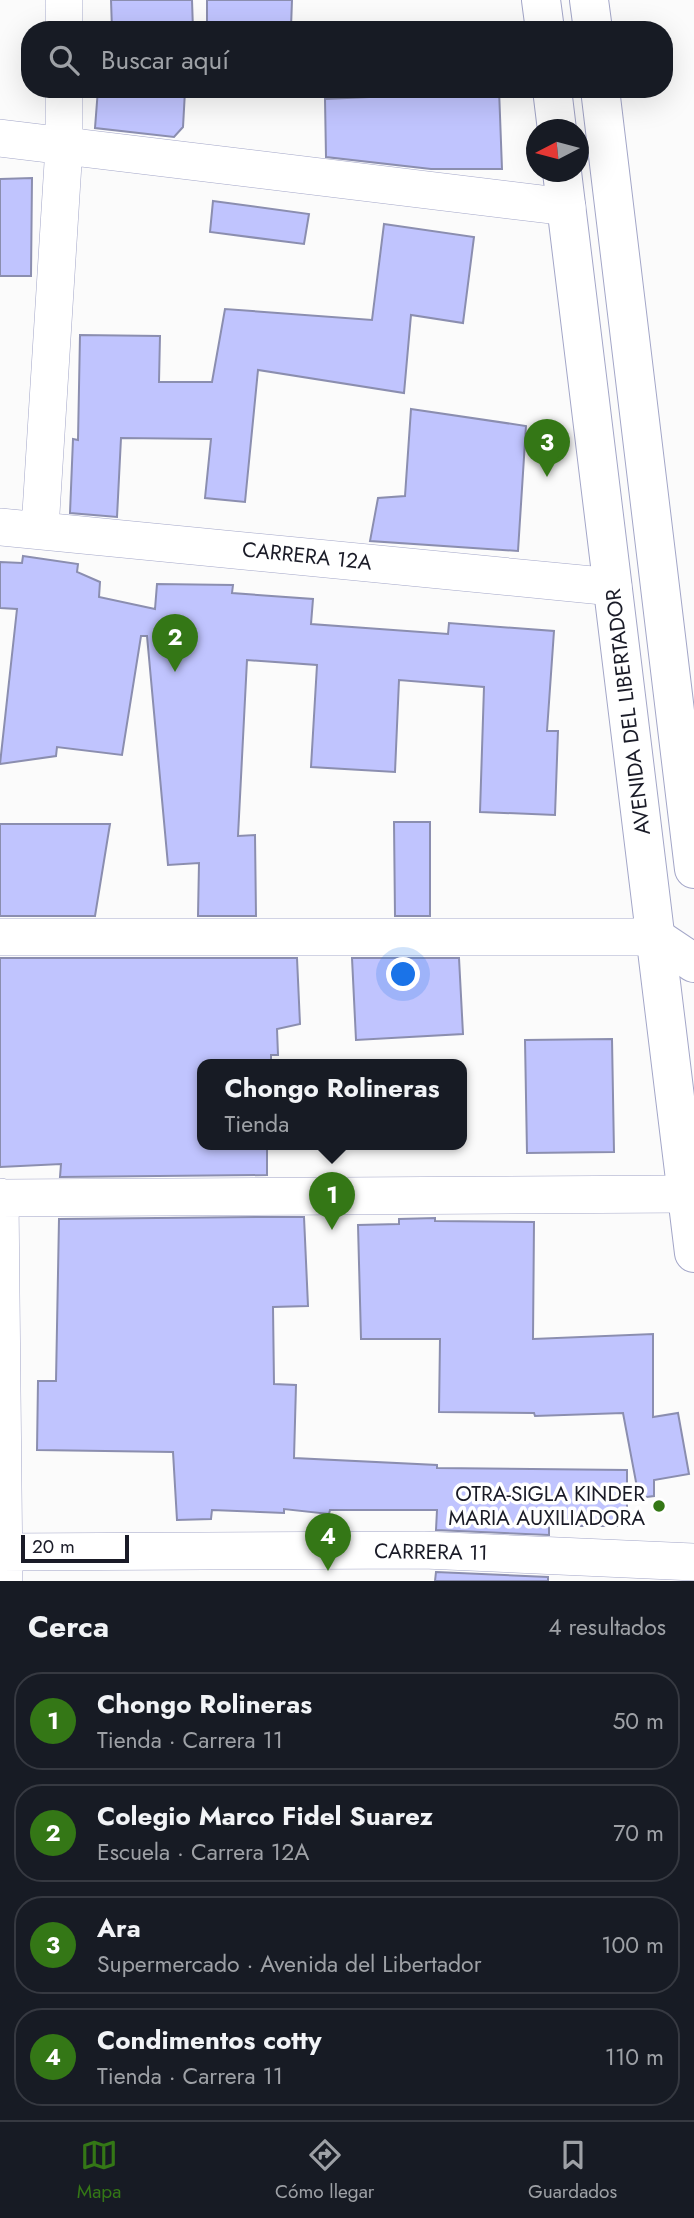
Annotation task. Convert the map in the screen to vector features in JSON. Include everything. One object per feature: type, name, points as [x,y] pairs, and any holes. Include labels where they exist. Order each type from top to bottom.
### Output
[{"type":"main road","points":[[541,0],[544,21]]},
{"type":"main road","points":[[589,0],[592,21]]},
{"type":"main road","points":[[553,98],[556,119]]},
{"type":"main road","points":[[601,98],[694,869]]},
{"type":"main road","name":"AVENIDA DEL LIBERTADOR","points":[[564,189],[694,1253]]},
{"type":"main road","points":[[655,937],[694,925]]},
{"type":"main road","points":[[655,937],[694,963]]},
{"type":"street","points":[[64,0],[64,21]]},
{"type":"street","points":[[40,529],[64,147],[64,98]]},
{"type":"street","points":[[0,138],[64,147],[564,189]]},
{"type":"street","name":"CARRERA 12A","points":[[0,527],[613,587]]},
{"type":"street","points":[[0,937],[655,937]]},
{"type":"street","points":[[3,1562],[0,1197],[687,1194]]},
{"type":"street","name":"CARRERA 11","points":[[3,1562],[424,1550],[694,1562]]},
{"type":"building","points":[[111,0],[192,0],[193,21],[112,21]]},
{"type":"building","points":[[207,0],[292,0],[291,21],[207,21]]},
{"type":"building","points":[[97,98],[185,98],[183,127],[174,137],[95,128]]},
{"type":"building","points":[[499,98],[502,169],[431,169],[326,157],[325,99]]},
{"type":"building","points":[[32,178],[31,276],[0,276],[0,179]]},
{"type":"building","points":[[213,201],[309,214],[304,244],[210,232]]},
{"type":"building","points":[[384,224],[474,237],[463,323],[411,315],[404,393],[258,370],[245,502],[205,498],[211,439],[121,438],[117,517],[70,513],[73,439],[78,440],[80,335],[160,336],[159,382],[212,382],[225,309],[372,320]]},
{"type":"building","points":[[411,409],[526,426],[518,551],[370,541],[378,498],[405,496]]},
{"type":"building","points":[[23,556],[78,564],[77,572],[100,582],[99,597],[155,609],[157,584],[233,585],[232,593],[313,599],[311,624],[448,634],[449,623],[554,631],[547,731],[558,731],[555,815],[480,812],[484,687],[399,680],[395,772],[311,767],[317,665],[247,660],[238,836],[255,835],[256,916],[198,916],[199,863],[168,865],[147,636],[141,636],[122,755],[57,747],[56,756],[0,764],[17,609],[0,608],[0,562],[22,563]]},
{"type":"building","points":[[394,822],[430,822],[430,916],[395,916]]},
{"type":"building","points":[[0,824],[110,824],[95,916],[0,916]]},
{"type":"building","points":[[0,958],[297,958],[300,1024],[277,1029],[278,1055],[271,1055],[271,1059],[197,1059],[197,1150],[267,1150],[267,1175],[60,1177],[61,1164],[0,1167]]},
{"type":"building","points":[[352,958],[459,958],[463,1034],[356,1040]]},
{"type":"building","points":[[612,1039],[614,1152],[527,1153],[525,1040]]},
{"type":"building","points":[[304,1217],[308,1306],[273,1307],[274,1384],[296,1385],[294,1458],[437,1465],[437,1468],[627,1470],[627,1526],[549,1526],[549,1535],[436,1530],[437,1510],[330,1510],[329,1514],[284,1509],[284,1513],[212,1510],[211,1519],[177,1520],[173,1452],[37,1450],[38,1381],[56,1381],[59,1219]]},
{"type":"building","points":[[435,1218],[435,1221],[534,1222],[533,1339],[653,1334],[653,1417],[678,1413],[689,1474],[654,1480],[654,1496],[639,1498],[623,1413],[535,1416],[534,1413],[439,1412],[440,1339],[361,1339],[358,1225],[399,1224],[399,1219]]},
{"type":"building","points":[[436,1572],[548,1577],[548,1581],[435,1581]]},
{"type":"place","name":"Ara","points":[[547,477]]},
{"type":"place","name":"Colegio Marco Fidel Suarez","points":[[175,672]]},
{"type":"place","name":"Chongo Rolineras","points":[[332,1230]]},
{"type":"place","name":"OTRA-SIGLA KINDER MARIA AUXILIADORA","points":[[659,1506]]},
{"type":"place","name":"Condimentos cotty","points":[[328,1571]]}]
